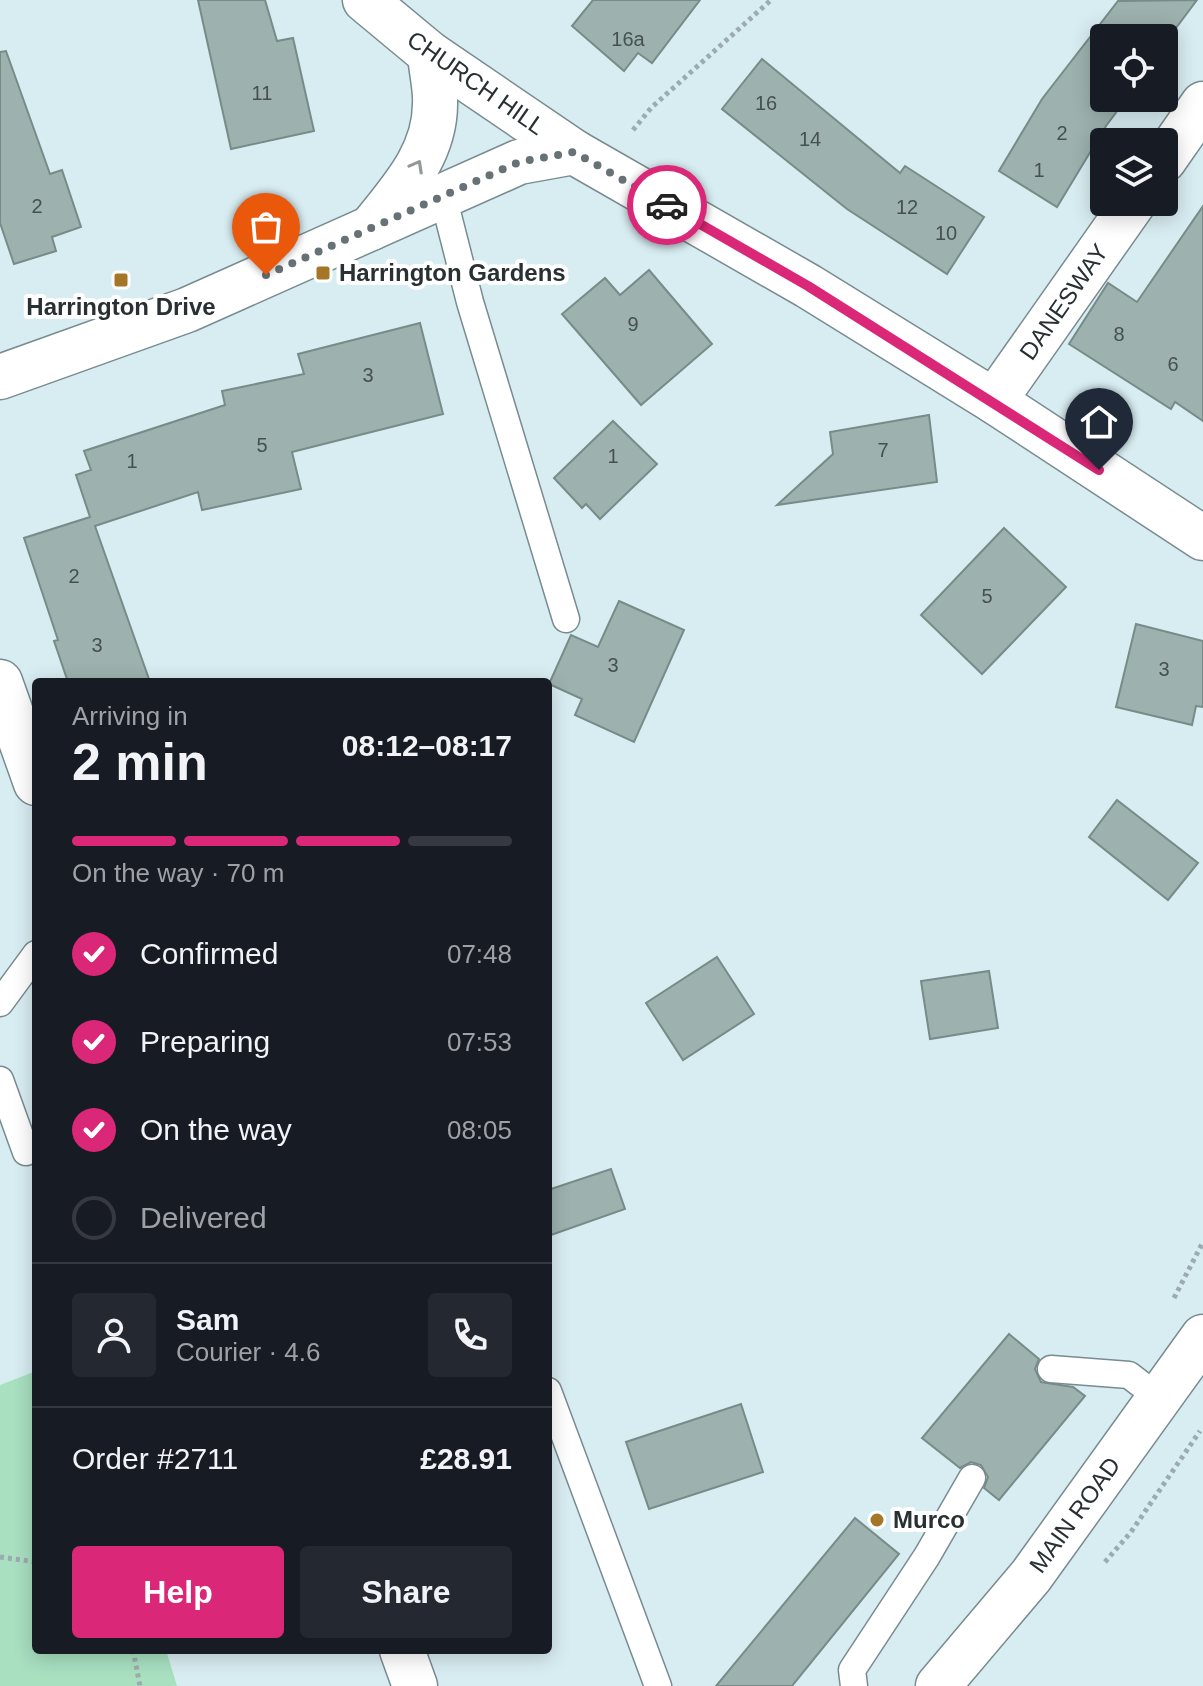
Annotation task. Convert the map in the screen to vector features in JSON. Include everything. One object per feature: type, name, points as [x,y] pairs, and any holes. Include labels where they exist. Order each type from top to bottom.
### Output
[{"type":"street","name":"CHURCH HILL","points":[[365,0],[430,54],[587,160],[808,286],[994,401],[1203,538]]},
{"type":"street","points":[[371,228],[413,174],[432,138],[435,103],[430,54]]},
{"type":"street","points":[[1178,140],[1203,104]]},
{"type":"street","points":[[0,377],[187,310],[519,162],[587,160]]},
{"type":"street","name":"DANESWAY","points":[[994,401],[1124,216]]},
{"type":"street","points":[[0,682],[32,772]]},
{"type":"street","name":"MAIN ROAD","points":[[938,1686],[1031,1576],[1203,1337]]},
{"type":"street","points":[[403,1654],[415,1686]]},
{"type":"lane","points":[[443,196],[470,302],[566,619]]},
{"type":"lane","points":[[0,1003],[32,959]]},
{"type":"lane","points":[[0,1080],[26,1152]]},
{"type":"lane","points":[[1051,1369],[1129,1375],[1160,1399]]},
{"type":"lane","points":[[552,1402],[658,1686]]},
{"type":"lane","points":[[854,1686],[852,1670],[927,1556],[972,1478]]},
{"type":"path","points":[[587,160],[651,108],[771,0]]},
{"type":"path","points":[[0,1557],[32,1561]]},
{"type":"path","points":[[134,1654],[140,1686]]},
{"type":"green space","points":[[32,1373],[32,1654],[167,1654],[177,1686],[0,1686],[0,1385]]},
{"type":"building","points":[[198,0],[265,0],[277,41],[293,38],[314,131],[231,149]]},
{"type":"building","points":[[593,0],[700,0],[652,63],[638,53],[624,71],[572,26]]},
{"type":"building","points":[[1197,0],[1178,25],[1100,24],[1118,1]]},
{"type":"building","points":[[1090,37],[1090,112],[1116,112],[1105,128],[1090,128],[1090,152],[1057,207],[999,171],[1042,99]]},
{"type":"building","points":[[6,51],[50,174],[62,170],[81,227],[52,237],[56,251],[14,264],[0,223],[0,52]]},
{"type":"building","points":[[762,59],[900,173],[905,166],[984,217],[947,274],[847,209],[722,109]]},
{"type":"building","points":[[1203,206],[1203,421],[1175,402],[1171,409],[1069,344],[1108,283],[1137,302]]},
{"type":"building","points":[[649,270],[712,344],[641,405],[562,314],[605,278],[620,295]]},
{"type":"building","points":[[420,323],[443,414],[292,452],[301,489],[202,510],[198,492],[95,526],[149,678],[67,678],[54,641],[58,640],[24,538],[90,517],[76,475],[91,470],[84,451],[225,405],[222,391],[304,374],[298,354]]},
{"type":"building","points":[[929,415],[937,482],[777,505],[833,454],[830,432]]},
{"type":"building","points":[[613,421],[657,464],[600,519],[586,504],[582,508],[554,478]]},
{"type":"building","points":[[1004,528],[1066,587],[982,674],[921,615]]},
{"type":"building","points":[[619,601],[684,630],[634,742],[575,715],[582,699],[552,685],[552,678],[571,635],[598,647]]},
{"type":"building","points":[[1136,624],[1203,641],[1203,707],[1196,706],[1192,725],[1116,707]]},
{"type":"building","points":[[1117,800],[1198,863],[1168,900],[1089,837]]},
{"type":"building","points":[[717,957],[754,1014],[683,1060],[646,1003]]},
{"type":"building","points":[[989,971],[998,1028],[930,1039],[921,981]]},
{"type":"building","points":[[611,1169],[625,1209],[552,1235],[552,1189]]},
{"type":"building","points":[[1009,1334],[1039,1359],[1035,1369],[1041,1382],[1073,1387],[1085,1396],[999,1500],[984,1488],[988,1477],[981,1465],[971,1462],[960,1468],[922,1438]]},
{"type":"building","points":[[741,1404],[763,1472],[649,1509],[626,1442]]},
{"type":"building","points":[[855,1518],[899,1554],[792,1686],[716,1686]]},
{"type":"way so far","points":[[266,275],[519,162],[574,152],[667,205]]},
{"type":"place","name":"Harrington Gardens","points":[[323,273]]},
{"type":"place","name":"Harrington Drive","points":[[121,280]]},
{"type":"place","name":"Murco","points":[[877,1520]]},
{"type":"route","points":[[667,205],[808,286],[1099,470]]}]
